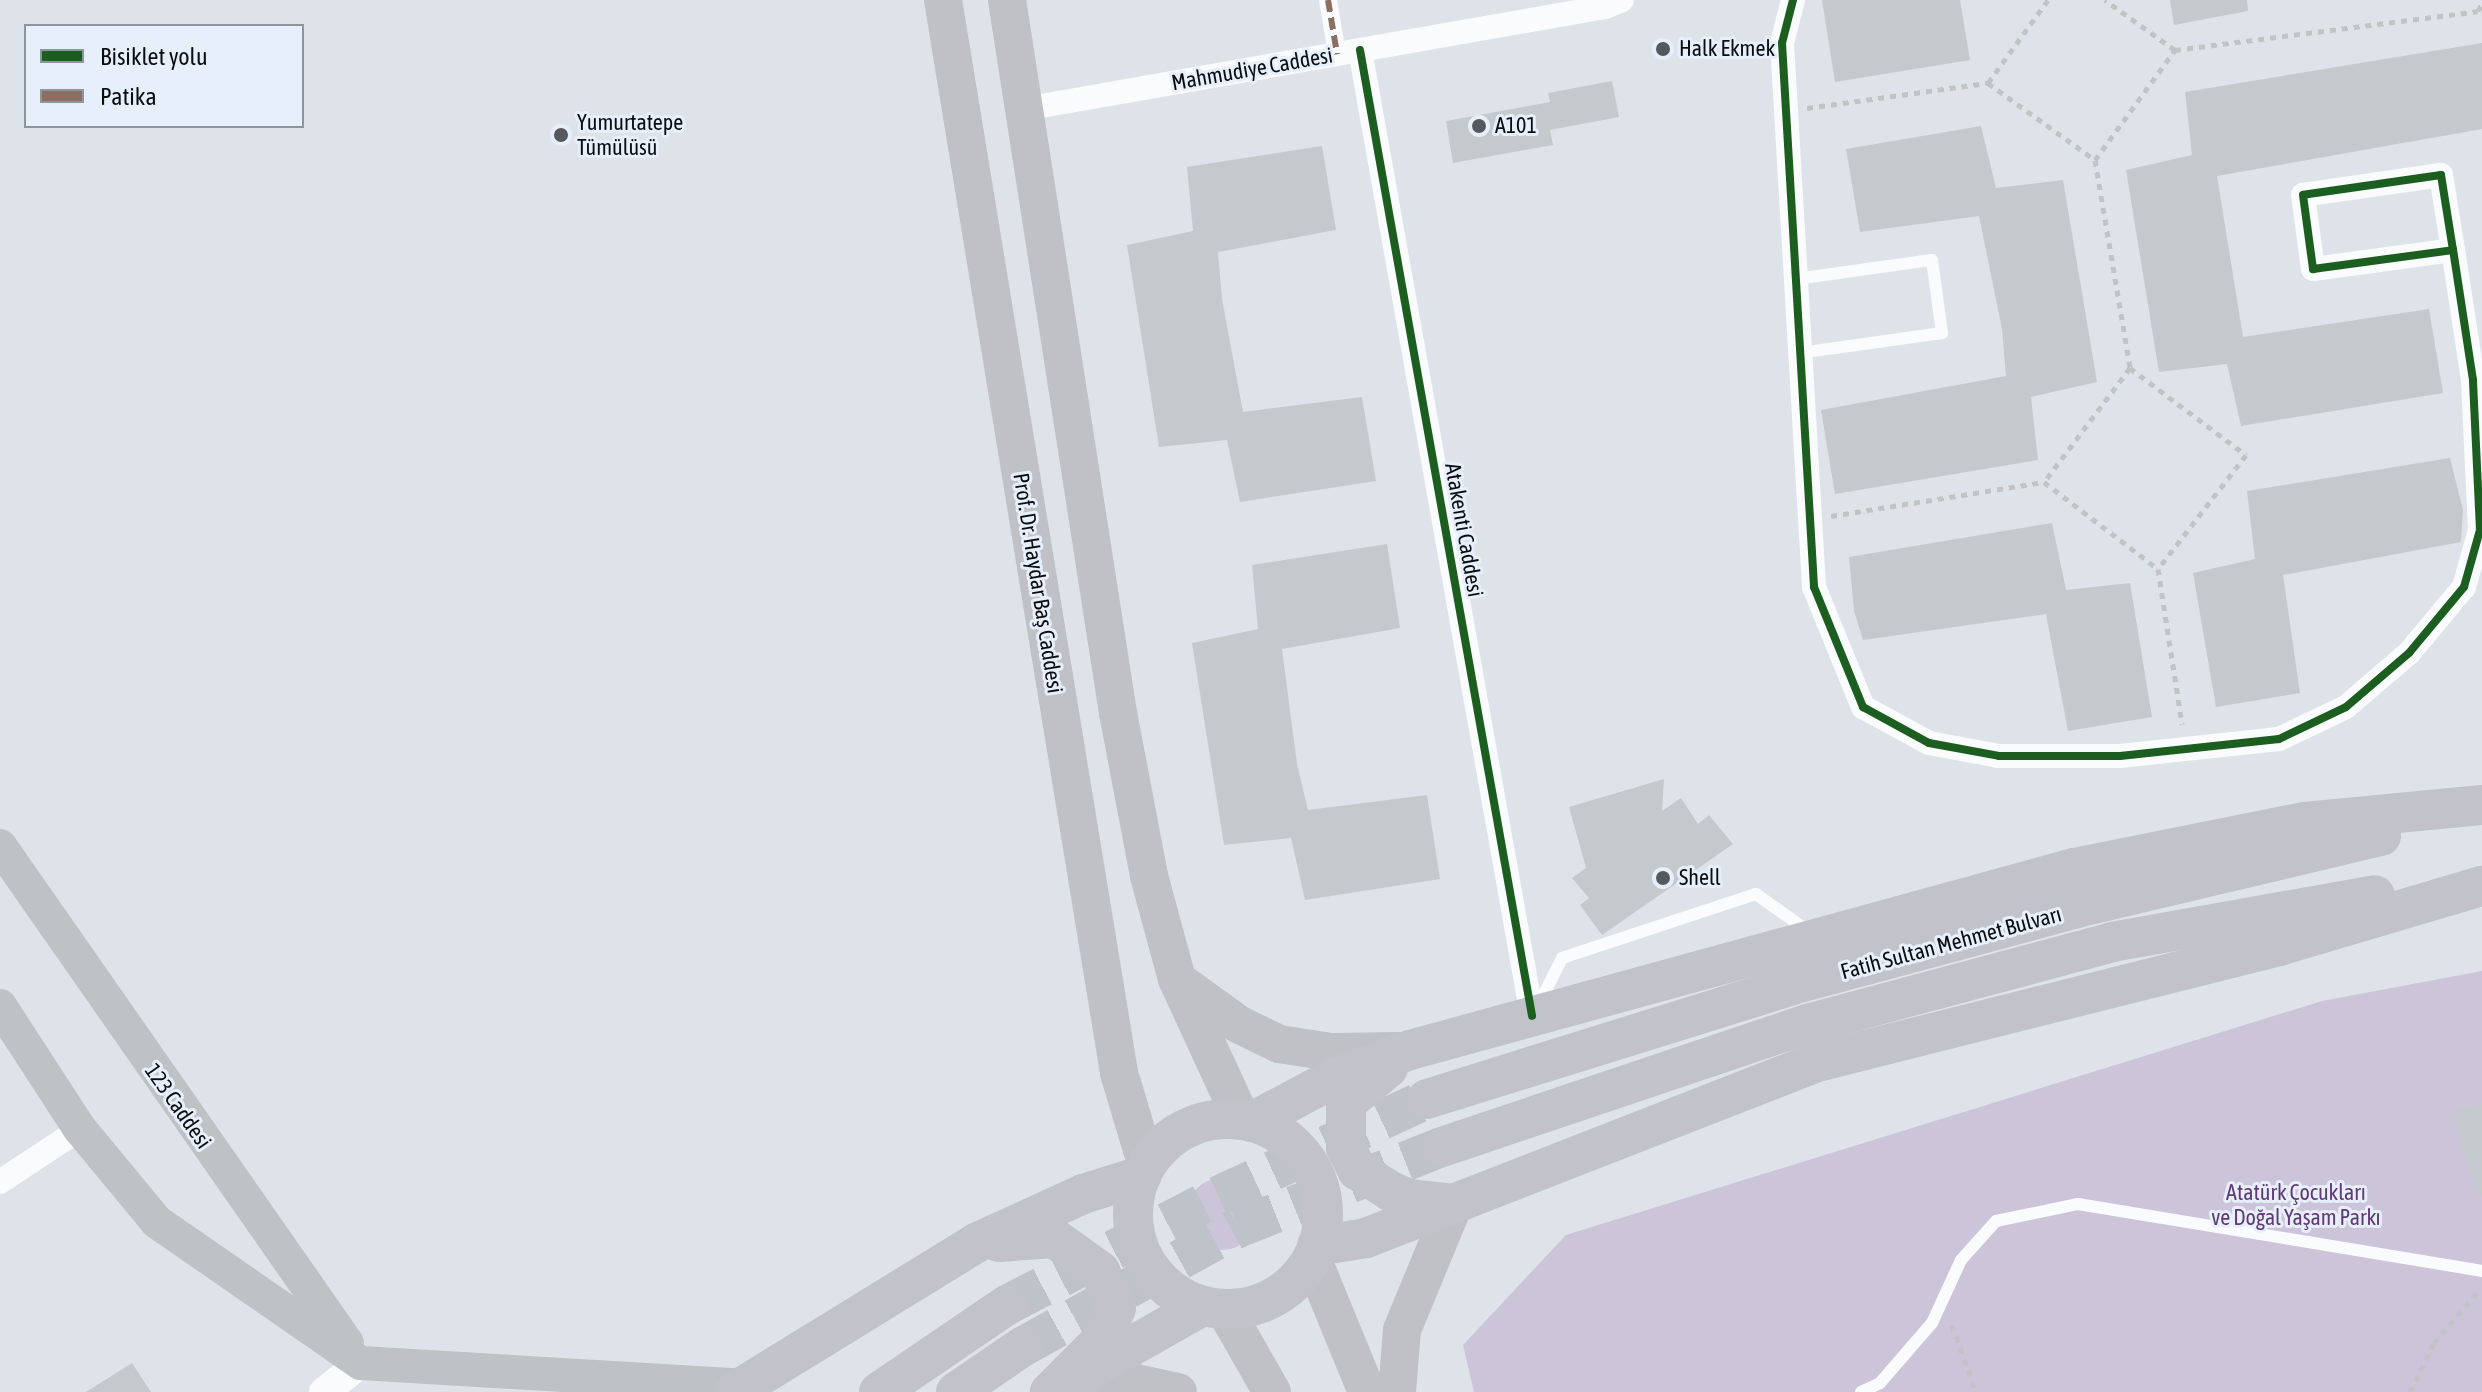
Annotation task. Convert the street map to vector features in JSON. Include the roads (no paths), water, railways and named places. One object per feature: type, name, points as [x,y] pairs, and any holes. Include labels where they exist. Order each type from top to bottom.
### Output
[{"type":"highway","points":[[1213,1307],[1175,1293],[1153,1273],[1138,1248],[1132,1219],[1144,1170],[1166,1141],[1192,1125],[1247,1121],[1334,1078],[1410,1050],[1817,938],[2120,859],[2305,822],[2482,805]]},
{"type":"highway","name":"Fatih Sultan Mehmet Bulvarı","points":[[1427,1099],[1792,985],[2093,904],[2482,811]]},
{"type":"highway","name":"Fatih Sultan Mehmet Bulvarı","points":[[1442,1147],[1807,1024],[2112,942],[2482,876]]},
{"type":"highway","points":[[1314,1252],[1366,1238],[1821,1061],[2279,946],[2482,886]]},
{"type":"highway","points":[[1410,1050],[1346,1103],[1346,1148],[1357,1170],[1390,1191],[1410,1199],[1454,1204]]},
{"type":"highway","points":[[1051,1392],[1213,1307],[1265,1301],[1292,1284],[1314,1252],[1323,1203],[1315,1175],[1300,1151],[1278,1133],[1247,1121]]},
{"type":"highway","points":[[738,1389],[976,1243],[1144,1170]]},
{"type":"highway","points":[[976,1243],[1054,1238],[1100,1271],[1116,1308],[1102,1340],[1051,1392]]},
{"type":"highway","points":[[879,1392],[1007,1305]]},
{"type":"highway","points":[[956,1392],[1022,1347]]},
{"type":"main road","name":"Prof. Dr. Haydar Baş Caddesi","points":[[943,0],[1119,1073],[1144,1170]]},
{"type":"main road","points":[[1007,0],[1118,713],[1149,876],[1177,979],[1247,1121]]},
{"type":"main road","name":"123 Caddesi","points":[[0,846],[361,1363]]},
{"type":"main road","points":[[1177,979],[1238,1024],[1279,1044],[1331,1052],[1410,1050]]},
{"type":"main road","points":[[0,1006],[80,1129],[157,1222],[361,1363],[738,1389]]},
{"type":"main road","points":[[1397,1392],[1402,1330],[1454,1204]]},
{"type":"main road","points":[[1314,1252],[1367,1392]]},
{"type":"main road","points":[[1213,1307],[1272,1392]]},
{"type":"main road","points":[[1064,1392],[1132,1382],[1178,1392]]},
{"type":"street","points":[[1328,0],[1348,52]]},
{"type":"street","name":"Mahmudiye Caddesi","points":[[1024,109],[1622,0]]},
{"type":"street","points":[[1793,0],[1782,43],[1814,587],[1863,707],[1929,743],[1999,756],[2120,756],[2279,739],[2346,707],[2409,653],[2464,587],[2480,530],[2473,380],[2453,250],[2441,175],[2303,195],[2313,269],[2453,250]]},
{"type":"street","name":"Atakenti Caddesi","points":[[1348,52],[1532,1016]]},
{"type":"street","points":[[0,1182],[80,1129]]},
{"type":"street","points":[[324,1392],[361,1363]]},
{"type":"lane","points":[[1796,279],[1932,260],[1942,333],[1800,353]]},
{"type":"lane","points":[[1532,1016],[1562,958],[1756,894],[1817,938]]},
{"type":"lane","points":[[1861,1392],[1880,1383],[1932,1323],[1961,1260],[1996,1221],[2078,1204],[2482,1271]]},
{"type":"tunnel","points":[[1007,1305],[1218,1196],[1427,1099]]},
{"type":"tunnel","points":[[1022,1347],[1238,1228],[1442,1147]]},
{"type":"place","name":"Halk Ekmek","points":[[1663,49]]},
{"type":"place","name":"A101","points":[[1479,126]]},
{"type":"place","name":"Yumurtatepe Tümülüsü","points":[[561,135]]},
{"type":"place","name":"Shell","points":[[1663,878]]},
{"type":"park label","name":"Atatürk Çocukları ve Doğal Yaşam Parkı","points":[[2296,1204]]}]
